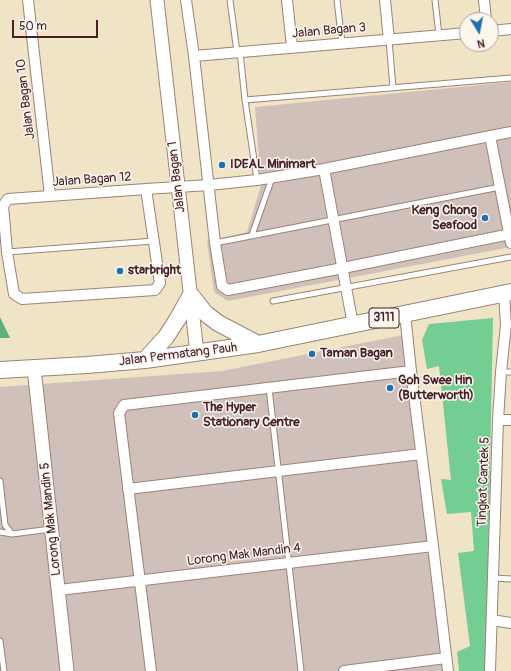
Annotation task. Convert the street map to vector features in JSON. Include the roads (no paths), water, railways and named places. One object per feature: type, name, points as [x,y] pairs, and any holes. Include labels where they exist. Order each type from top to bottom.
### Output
[{"type":"main road","name":"Jalan Permatang Pauh","points":[[0,370],[145,360],[258,344],[508,293]]},
{"type":"main road","points":[[145,360],[166,337],[191,296],[205,313],[218,323],[258,344]]},
{"type":"street","name":"Jalan Bagan 10","points":[[28,0],[50,196]]},
{"type":"street","name":"Jalan Bagan 1","points":[[157,0],[197,353]]},
{"type":"street","points":[[186,0],[194,56],[215,243],[222,286],[228,290],[510,237],[490,136]]},
{"type":"street","points":[[287,0],[292,47]]},
{"type":"street","points":[[385,0],[389,40]]},
{"type":"street","points":[[484,0],[485,12]]},
{"type":"street","points":[[499,31],[511,30]]},
{"type":"street","name":"Jalan Bagan 3","points":[[194,56],[459,34]]},
{"type":"street","points":[[178,187],[257,180],[324,169],[511,132]]},
{"type":"street","points":[[324,169],[353,325]]},
{"type":"street","name":"Jalan Bagan 12","points":[[7,252],[2,206],[8,199],[178,187]]},
{"type":"street","points":[[7,252],[14,294],[22,299],[155,290],[160,283],[146,189]]},
{"type":"street","name":"Tingkat Cantek 5","points":[[491,671],[498,420],[506,372],[509,325],[508,293]]},
{"type":"street","points":[[405,314],[448,671]]},
{"type":"street","name":"Lorong Mak Mandin 5","points":[[34,368],[68,671]]},
{"type":"street","points":[[151,671],[119,413],[124,405],[411,371]]},
{"type":"street","points":[[498,420],[511,420]]},
{"type":"street","points":[[128,489],[421,454]]},
{"type":"street","name":"Lorong Mak Mandin 4","points":[[59,590],[433,546]]},
{"type":"street","points":[[492,620],[511,622]]},
{"type":"street","points":[[344,671],[446,658]]},
{"type":"lane","points":[[230,0],[257,180]]},
{"type":"lane","points":[[337,0],[342,43]]},
{"type":"lane","points":[[435,0],[439,35]]},
{"type":"lane","points":[[389,40],[393,88]]},
{"type":"lane","points":[[245,100],[511,78]]},
{"type":"lane","points":[[252,235],[272,177]]},
{"type":"lane","points":[[215,243],[500,187]]},
{"type":"lane","points":[[7,252],[154,241]]},
{"type":"lane","points":[[273,301],[511,257]]},
{"type":"lane","points":[[269,388],[301,671]]},
{"type":"lane","points":[[0,481],[5,525],[12,534]]},
{"type":"lane","points":[[0,532],[12,534],[52,529]]},
{"type":"lane","points":[[494,578],[511,579]]},
{"type":"lane","points":[[0,641],[4,671]]},
{"type":"place","name":"IDEAL Minimart","points":[[222,165]]},
{"type":"place","name":"Keng Chong Seafood","points":[[485,218]]},
{"type":"place","name":"starbright","points":[[120,271]]},
{"type":"place","name":"Taman Bagan","points":[[312,354]]},
{"type":"place","name":"Goh Swee Hin (Butterworth)","points":[[390,388]]},
{"type":"place","name":"The Hyper Stationary Centre","points":[[195,415]]}]
